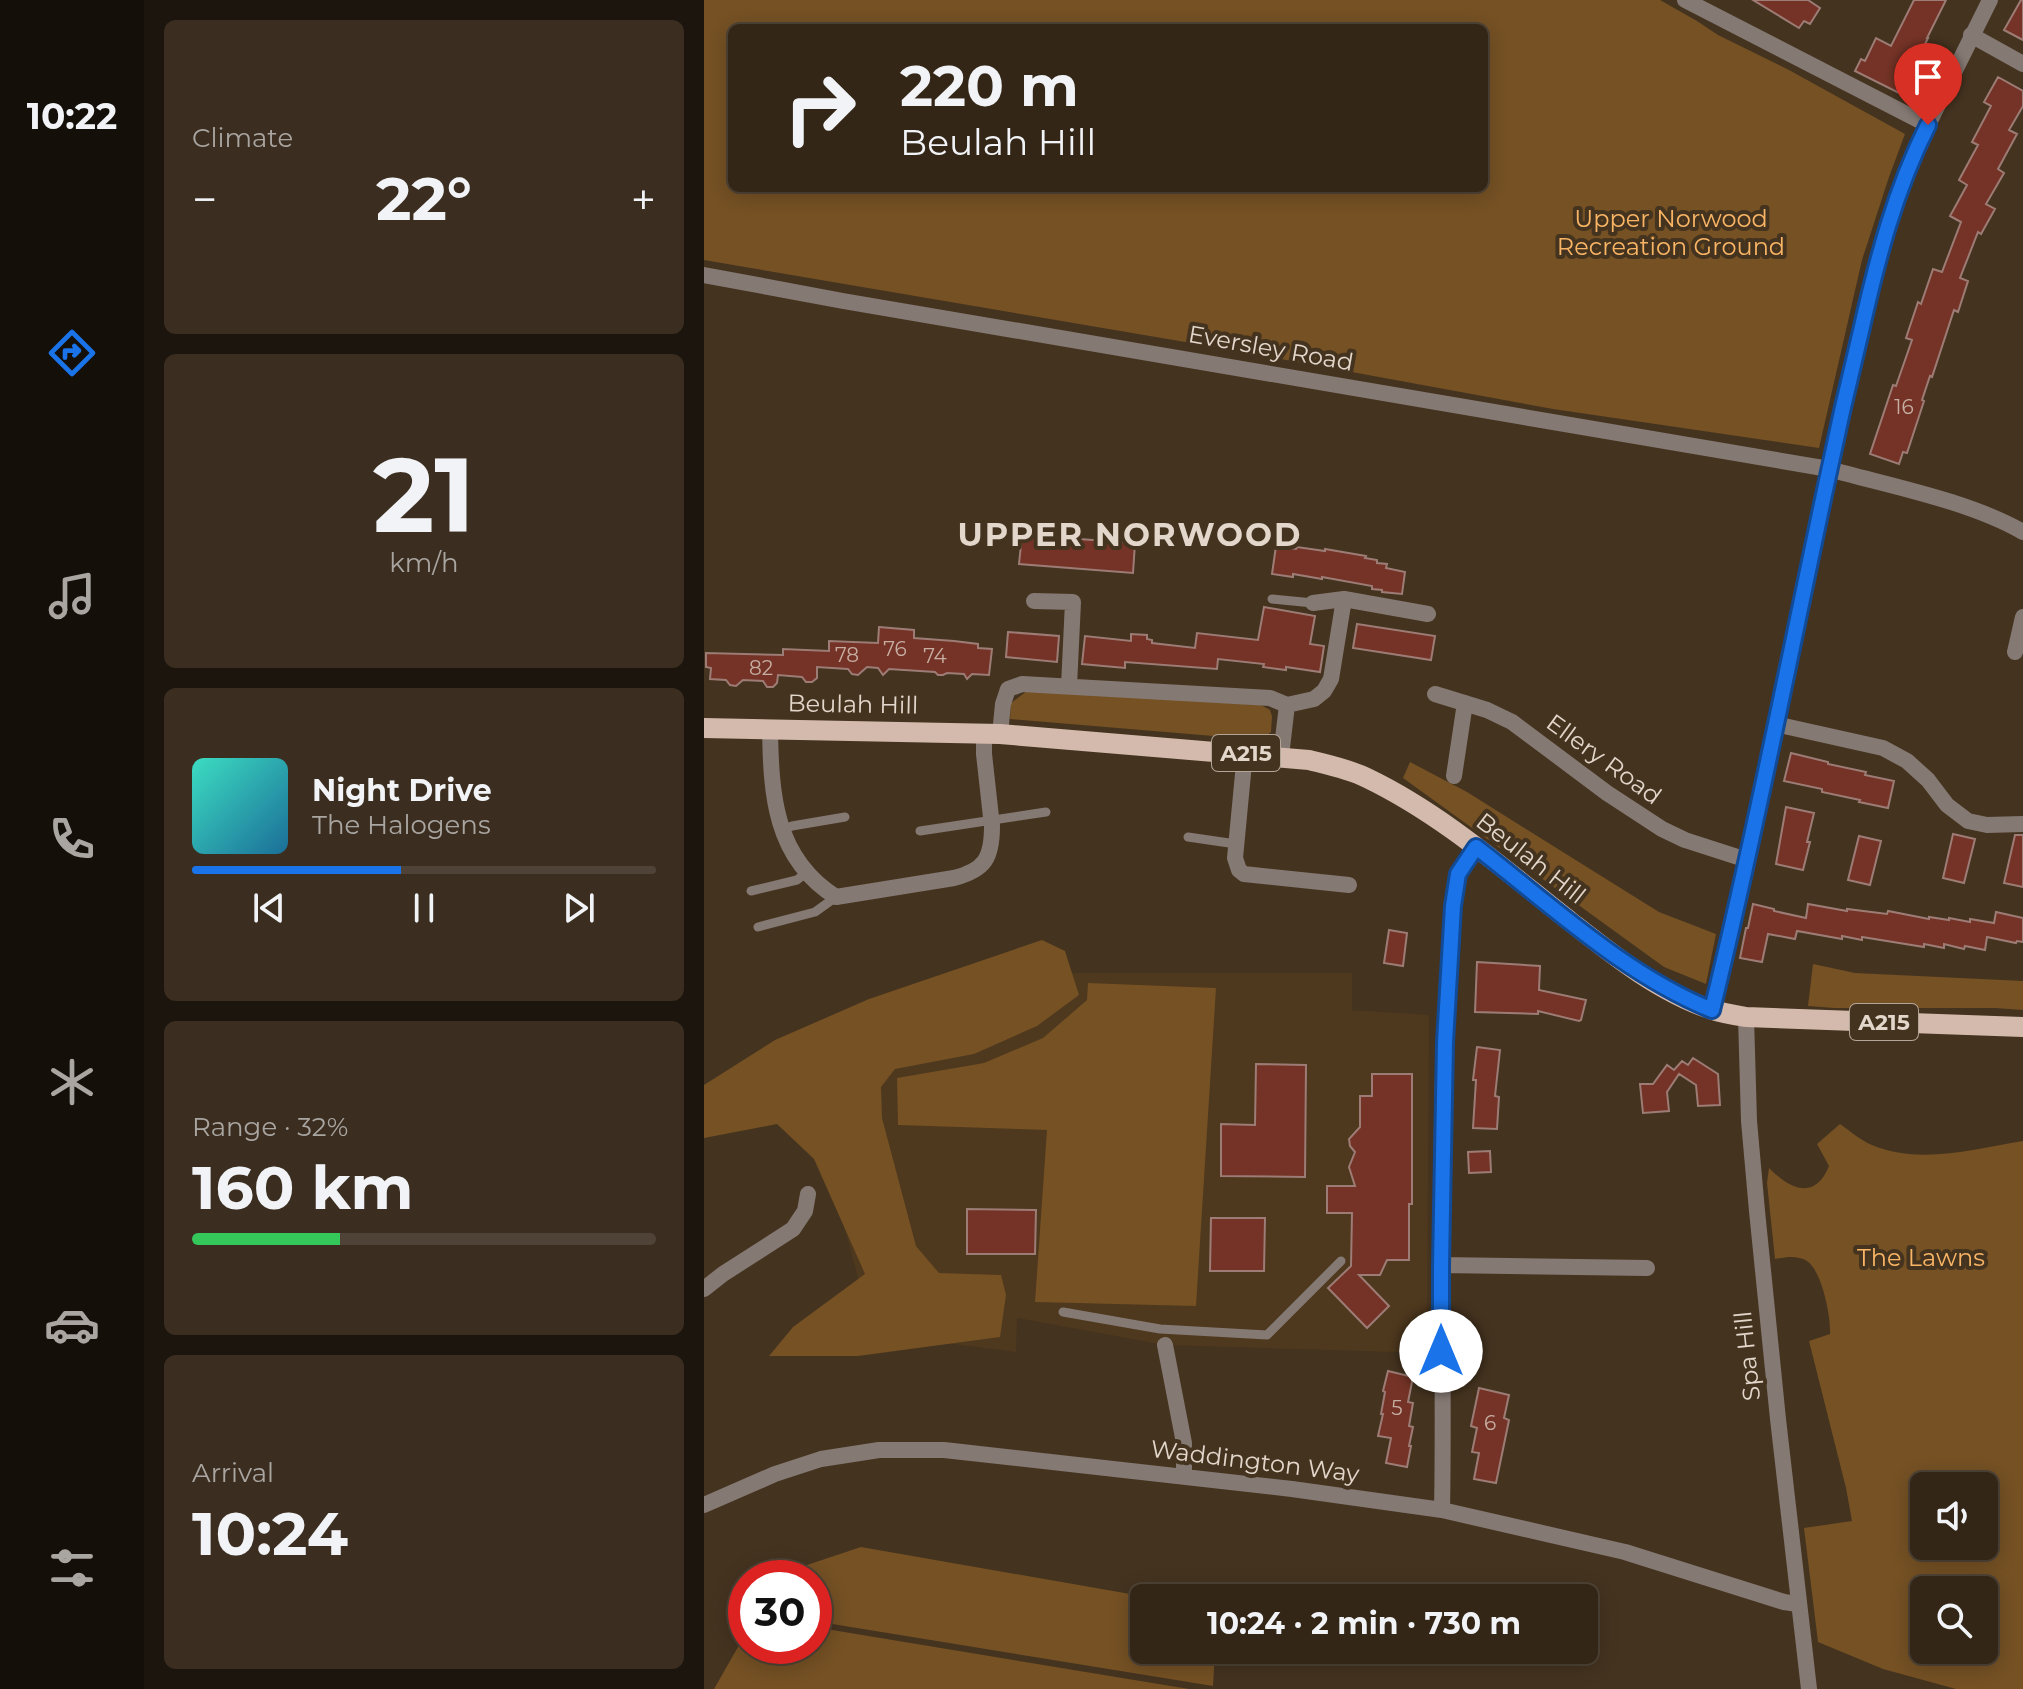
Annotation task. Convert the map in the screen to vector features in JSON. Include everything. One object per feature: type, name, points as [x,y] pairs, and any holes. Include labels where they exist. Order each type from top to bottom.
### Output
[{"type":"main road","name":"Beulah Hill","points":[[704,728],[992,734],[1281,756],[1324,763],[1366,777],[1419,808],[1476,847],[1610,952],[1664,987],[1712,1010],[1746,1017],[2023,1027]]},
{"type":"street","points":[[1685,0],[1928,125]]},
{"type":"street","points":[[1712,1010],[1747,860],[1829,469],[1883,243],[1928,125],[1990,0]]},
{"type":"street","points":[[1971,35],[2023,64]]},
{"type":"street","name":"Eversley Road","points":[[704,275],[1829,469],[1951,503],[2023,532]]},
{"type":"street","points":[[770,728],[772,789],[782,830],[796,860],[822,887],[836,897],[967,875],[986,860],[992,838],[984,754],[1008,689],[1022,684],[1069,686],[1270,698],[1287,705],[1314,699],[1324,691],[1331,679],[1344,599]]},
{"type":"street","points":[[1313,603],[1344,599],[1428,614]]},
{"type":"street","points":[[1034,601],[1073,602],[1069,686]]},
{"type":"street","points":[[2015,652],[2023,617]]},
{"type":"street","name":"Ellery Road","points":[[1435,694],[1487,710],[1512,722],[1607,793],[1662,829],[1685,840],[1747,860]]},
{"type":"street","points":[[1454,776],[1465,703]]},
{"type":"street","points":[[1281,756],[1287,705]]},
{"type":"street","points":[[1775,724],[1883,748],[1907,761],[1928,780],[1947,805],[1968,821],[1987,825],[2023,824]]},
{"type":"street","points":[[1245,753],[1236,865],[1244,874],[1349,885]]},
{"type":"street","points":[[1442,1510],[1441,1265],[1445,1042],[1453,906],[1458,874],[1476,847]]},
{"type":"street","name":"Spa Hill","points":[[1746,1017],[1749,1121],[1757,1211],[1809,1689]]},
{"type":"street","points":[[704,1289],[793,1229],[805,1211],[808,1194]]},
{"type":"street","points":[[1441,1265],[1647,1268]]},
{"type":"street","points":[[1162,1337],[1184,1443],[1184,1476]]},
{"type":"street","name":"Waddington Way","points":[[704,1504],[796,1466],[850,1453],[944,1450],[1184,1476],[1442,1510],[1625,1552],[1798,1604]]},
{"type":"lane","points":[[1272,599],[1313,603]]},
{"type":"lane","points":[[920,831],[1046,812]]},
{"type":"lane","points":[[782,830],[845,817]]},
{"type":"lane","points":[[1188,837],[1236,844]]},
{"type":"lane","points":[[751,891],[797,880],[807,872]]},
{"type":"lane","points":[[758,927],[815,912],[836,897]]},
{"type":"lane","points":[[1063,1312],[1162,1337],[1267,1335],[1341,1261]]},
{"type":"shaded area","points":[[1013,973],[1352,973],[1352,1010],[1429,1015],[1427,1353],[1165,1345],[1017,1318],[1016,1352],[873,1334],[794,1039]]},
{"type":"green space","name":"Upper Norwood Recreation Ground","points":[[704,0],[1660,0],[1718,35],[1905,134],[1862,260],[1819,448],[1553,409],[1238,351],[704,260]]},
{"type":"green space","points":[[1027,691],[1261,705],[1270,710],[1271,732],[1261,740],[1010,719],[1011,703]]},
{"type":"green space","points":[[1410,762],[1467,792],[1659,912],[1716,934],[1706,984],[1664,967],[1403,778]]},
{"type":"green space","points":[[1042,940],[1065,951],[1079,995],[1037,1026],[974,1054],[895,1069],[881,1087],[882,1118],[916,1246],[939,1273],[1001,1275],[1006,1295],[1000,1337],[858,1356],[769,1356],[793,1327],[865,1274],[814,1159],[777,1124],[704,1138],[704,1085],[775,1040],[869,999]]},
{"type":"green space","points":[[1813,964],[1855,973],[2023,981],[2023,1010],[1808,1006]]},
{"type":"green space","points":[[1088,983],[1216,988],[1196,1306],[1035,1302],[1047,1130],[898,1125],[897,1078],[984,1063],[1043,1038],[1087,1000]]},
{"type":"green space","name":"The Lawns","points":[[1840,1124],[1872,1145],[1909,1154],[1947,1154],[2023,1141],[2023,1689],[1956,1689],[1883,1669],[1818,1642],[1804,1528],[1852,1521],[1809,1341],[1830,1334],[1824,1295],[1817,1274],[1807,1261],[1795,1257],[1775,1259],[1767,1183],[1769,1168],[1794,1186],[1809,1188],[1817,1184],[1829,1166],[1817,1144]]},
{"type":"green space","points":[[861,1547],[1130,1594],[1130,1664],[1214,1664],[1213,1686],[832,1624],[832,1560],[822,1560]]},
{"type":"green space","points":[[832,1630],[1189,1689],[714,1689],[728,1664],[832,1664]]},
{"type":"building","points":[[1753,0],[1808,0],[1820,8],[1810,24],[1804,21],[1799,28]]},
{"type":"building","points":[[1914,0],[1946,0],[1907,83],[1913,86],[1907,97],[1855,71],[1861,59],[1865,61],[1876,38],[1891,46]]},
{"type":"building","points":[[2023,0],[2023,40],[2004,30]]},
{"type":"building","points":[[1998,77],[2023,91],[2023,106],[2009,130],[2017,134],[1998,169],[2004,173],[1986,204],[1995,209],[1981,234],[1978,232],[1960,278],[1968,281],[1958,312],[1954,310],[1907,453],[1903,452],[1899,464],[1870,454],[1912,340],[1906,338],[1918,302],[1921,304],[1933,269],[1942,272],[1961,222],[1950,216],[1967,185],[1959,180],[1978,145],[1972,142],[1991,106],[1984,102]]},
{"type":"building","points":[[1022,535],[1135,543],[1133,573],[1019,564]]},
{"type":"building","points":[[1276,546],[1325,549],[1377,560],[1377,563],[1387,564],[1386,568],[1405,572],[1402,594],[1322,577],[1272,574]]},
{"type":"building","points":[[1264,607],[1315,616],[1310,644],[1324,646],[1320,672],[1218,659],[1217,669],[1125,662],[1125,668],[1082,664],[1085,636],[1131,641],[1131,634],[1147,635],[1152,643],[1195,648],[1197,633],[1258,640]]},
{"type":"building","points":[[1357,624],[1435,636],[1431,660],[1353,648]]},
{"type":"building","points":[[879,627],[914,630],[914,638],[978,644],[978,648],[992,649],[989,675],[972,674],[967,679],[964,674],[938,675],[935,672],[889,669],[883,675],[878,668],[867,667],[858,675],[848,669],[817,667],[817,678],[812,682],[806,682],[802,677],[778,675],[777,683],[767,687],[763,681],[743,680],[736,686],[726,680],[710,679],[711,668],[706,667],[706,653],[783,655],[783,649],[829,651],[829,641],[878,643]]},
{"type":"building","points":[[1008,632],[1059,636],[1057,662],[1006,657]]},
{"type":"building","points":[[1791,753],[1894,781],[1888,808],[1784,781]]},
{"type":"building","points":[[1786,807],[1814,813],[1803,870],[1776,864]]},
{"type":"building","points":[[1953,834],[1975,839],[1964,883],[1943,878]]},
{"type":"building","points":[[2015,835],[2023,835],[2023,887],[2004,883]]},
{"type":"building","points":[[1859,836],[1881,841],[1870,885],[1848,880]]},
{"type":"building","points":[[1753,904],[1806,918],[1808,904],[1847,911],[1887,914],[1888,911],[1929,919],[1949,918],[1970,922],[1970,919],[1994,923],[1996,912],[2023,918],[2023,942],[1987,937],[1985,950],[1965,946],[1964,949],[1944,944],[1944,948],[1924,944],[1924,947],[1862,937],[1862,940],[1842,936],[1842,939],[1797,931],[1795,939],[1768,934],[1762,962],[1740,958]]},
{"type":"building","points":[[1389,930],[1407,933],[1403,966],[1384,963]]},
{"type":"building","points":[[1477,962],[1540,966],[1539,990],[1586,1000],[1581,1020],[1538,1011],[1538,1014],[1475,1012]]},
{"type":"building","points":[[1477,1047],[1500,1050],[1495,1096],[1499,1097],[1497,1129],[1473,1128]]},
{"type":"building","points":[[1693,1058],[1718,1074],[1720,1105],[1698,1106],[1696,1085],[1679,1074],[1667,1092],[1669,1111],[1643,1113],[1640,1084],[1653,1084],[1667,1065],[1674,1070],[1682,1061],[1688,1065]]},
{"type":"building","points":[[1256,1064],[1306,1065],[1305,1177],[1221,1176],[1221,1124],[1255,1125]]},
{"type":"building","points":[[1372,1074],[1412,1074],[1412,1204],[1409,1204],[1409,1260],[1387,1260],[1380,1275],[1359,1275],[1389,1306],[1367,1328],[1328,1288],[1351,1266],[1352,1213],[1327,1213],[1327,1186],[1355,1186],[1349,1167],[1355,1152],[1349,1139],[1360,1127],[1360,1096],[1372,1096]]},
{"type":"building","points":[[1490,1151],[1491,1172],[1469,1173],[1468,1152]]},
{"type":"building","points":[[967,1209],[1036,1210],[1035,1254],[967,1254]]},
{"type":"building","points":[[1211,1218],[1265,1218],[1264,1271],[1210,1271]]},
{"type":"building","points":[[1388,1371],[1413,1377],[1408,1402],[1413,1403],[1409,1426],[1413,1427],[1407,1467],[1386,1463],[1391,1438],[1378,1436]]},
{"type":"building","points":[[1479,1388],[1509,1395],[1504,1418],[1509,1420],[1496,1483],[1474,1479],[1479,1453],[1472,1452],[1477,1428],[1471,1426]]},
{"type":"district","name":"UPPER NORWOOD","points":[[1130,534]]},
{"type":"route","points":[[1441,1351],[1445,1042],[1453,906],[1458,874],[1476,847],[1610,952],[1664,987],[1712,1010],[1747,860],[1839,420],[1875,270],[1908,171],[1928,125]]}]
